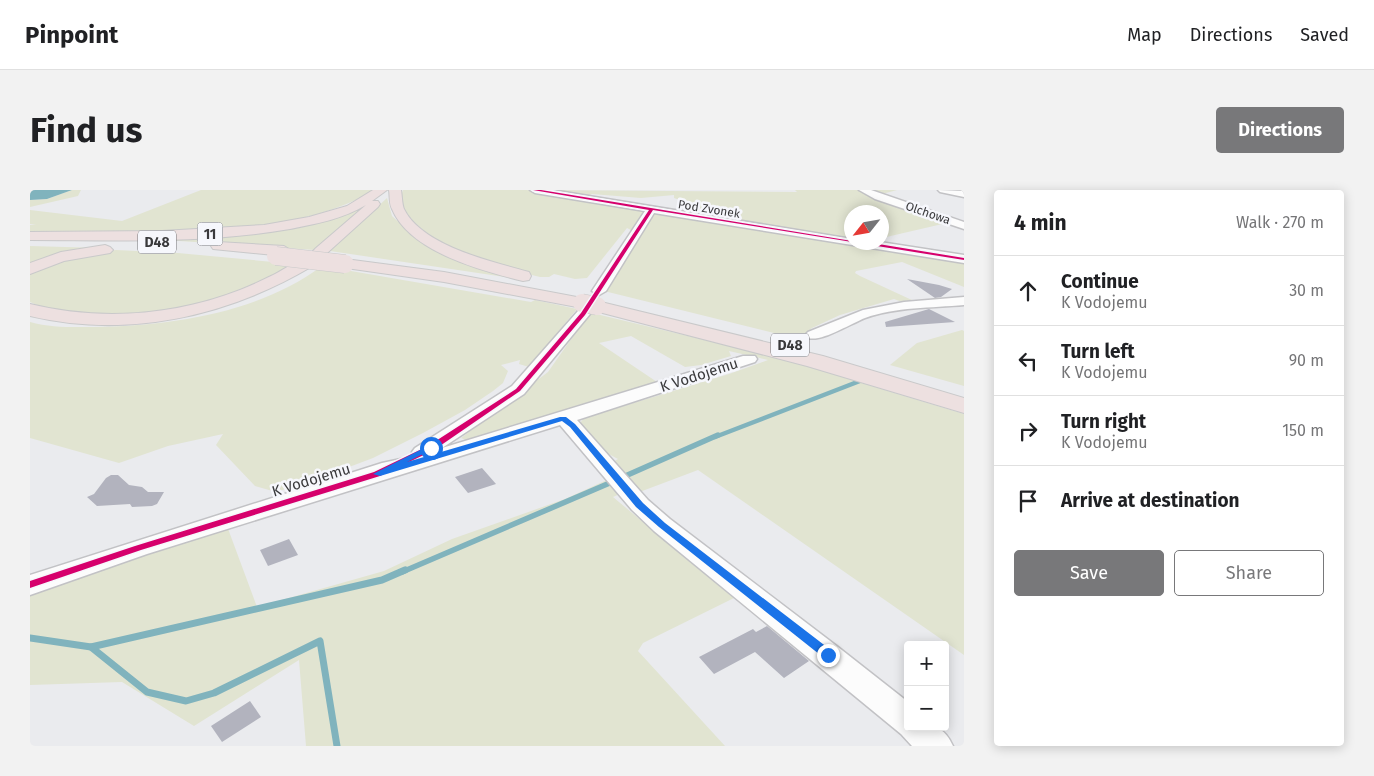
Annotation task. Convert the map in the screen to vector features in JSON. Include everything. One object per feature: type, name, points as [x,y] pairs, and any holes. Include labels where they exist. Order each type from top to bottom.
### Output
[{"type":"highway","name":"11","points":[[30,238],[186,235],[258,229],[339,212],[365,202],[381,190]]},
{"type":"highway","points":[[322,251],[387,190]]},
{"type":"highway","points":[[394,190],[394,204],[402,219],[435,243],[498,269],[592,300]]},
{"type":"highway","name":"D48","points":[[30,238],[128,241],[280,253],[348,261],[592,300],[669,315],[822,354],[964,396]]},
{"type":"highway","name":"D48","points":[[30,243],[280,253]]},
{"type":"highway","points":[[30,269],[61,257],[92,251],[195,249]]},
{"type":"highway","points":[[30,310],[66,318],[94,320],[180,312],[248,294],[281,279],[305,264]]},
{"type":"highway","name":"D48","points":[[592,300],[806,358],[964,406]]},
{"type":"street","name":"Pod Zvonek","points":[[535,190],[844,241]]},
{"type":"street","name":"Olchowa","points":[[864,190],[876,196],[964,226]]},
{"type":"street","points":[[943,190],[964,194]]},
{"type":"street","points":[[876,196],[894,192]]},
{"type":"street","name":"K Vodojemu","points":[[377,474],[431,448],[518,390],[592,300],[651,210]]},
{"type":"street","name":"Pod Zvonek","points":[[889,248],[964,259]]},
{"type":"street","points":[[812,335],[863,314],[904,306],[964,301]]},
{"type":"street","name":"K Vodojemu","points":[[30,585],[138,548],[563,418],[748,359]]},
{"type":"street","points":[[563,418],[640,505],[662,525],[828,655],[904,719]]},
{"type":"street","points":[[919,731],[936,746]]},
{"type":"green space","points":[[72,190],[81,190],[78,196],[30,207],[30,200],[47,199]]},
{"type":"green space","points":[[201,190],[376,190],[325,212],[271,224],[216,229],[30,234],[30,225],[36,225],[30,224],[30,210],[122,221]]},
{"type":"green space","points":[[403,190],[527,190],[844,243],[844,250],[889,250],[964,261],[964,287],[902,262],[856,271],[855,273],[860,276],[914,301],[902,302],[894,299],[840,315],[812,328],[798,339],[604,291],[641,235],[627,228],[587,278],[575,279],[554,274],[549,277],[540,277],[502,267],[459,251],[438,240],[421,228],[407,214],[400,198]]},
{"type":"green space","points":[[543,190],[797,192],[795,190],[897,190],[871,197],[951,222],[889,236],[889,205],[844,205],[844,240],[716,217],[690,209],[694,205],[674,198],[674,195],[641,198],[592,194],[586,197]]},
{"type":"green space","points":[[387,198],[392,216],[415,237],[519,279],[330,251]]},
{"type":"green space","points":[[364,206],[315,250],[133,238],[238,234]]},
{"type":"green space","points":[[30,246],[100,248],[30,265]]},
{"type":"green space","points":[[116,250],[178,253],[295,264],[243,289],[216,299],[160,311],[131,314],[74,312],[52,309],[30,302],[30,273],[49,263],[60,260],[94,252]]},
{"type":"green space","points":[[322,266],[531,302],[535,300],[577,309],[529,367],[519,364],[520,360],[501,365],[508,371],[503,383],[465,410],[373,458],[276,492],[255,486],[216,445],[223,434],[168,446],[119,463],[30,438],[30,322],[54,326],[94,327],[153,324],[183,320],[242,306],[271,295],[297,282]]},
{"type":"green space","points":[[592,313],[776,357],[964,414],[964,655],[949,645],[949,641],[944,641],[698,470],[637,493],[611,463],[618,459],[603,451],[580,423],[584,418],[729,374],[768,360],[729,351],[731,356],[701,365],[685,367],[631,336],[599,343],[657,382],[579,409],[478,439],[466,440],[461,438],[548,372],[588,315]]},
{"type":"green space","points":[[964,331],[964,386],[890,365],[917,343]]},
{"type":"green space","points":[[609,479],[622,493],[613,497],[734,598],[643,643],[638,651],[725,746],[306,746],[299,660],[194,726],[122,682],[30,685],[30,592],[227,526],[257,607],[384,571],[452,539],[565,499]]},
{"type":"water","points":[[30,190],[72,190],[47,199],[30,200]]},
{"type":"building","points":[[907,279],[952,289],[941,297],[935,298]]},
{"type":"building","points":[[929,309],[955,322],[886,327],[885,322]]},
{"type":"building","points":[[482,468],[496,484],[468,493],[455,477]]},
{"type":"building","points":[[111,475],[118,475],[129,485],[142,487],[148,492],[164,492],[157,504],[152,506],[132,507],[130,504],[97,506],[87,497],[94,494],[106,478]]},
{"type":"building","points":[[289,539],[298,555],[268,566],[260,550]]},
{"type":"building","points":[[767,626],[809,661],[784,678],[755,652],[714,674],[699,657],[753,629],[756,632]]},
{"type":"building","points":[[250,701],[261,717],[222,742],[211,726]]},
{"type":"waterway","points":[[715,437],[865,379]]},
{"type":"waterway","points":[[623,477],[718,435]]},
{"type":"waterway","points":[[402,572],[612,482]]},
{"type":"waterway","points":[[91,647],[382,580],[405,570]]},
{"type":"waterway","points":[[30,638],[91,647]]},
{"type":"waterway","points":[[91,647],[147,692],[186,701],[214,693],[320,641],[337,746]]},
{"type":"cycle path","points":[[535,190],[844,241]]},
{"type":"cycle path","points":[[30,585],[138,548],[377,474],[431,448],[518,390],[583,314],[651,210]]},
{"type":"cycle path","points":[[889,247],[964,259]]},
{"type":"route","points":[[431,448],[377,474],[563,418],[640,505],[662,525],[828,655]]}]
